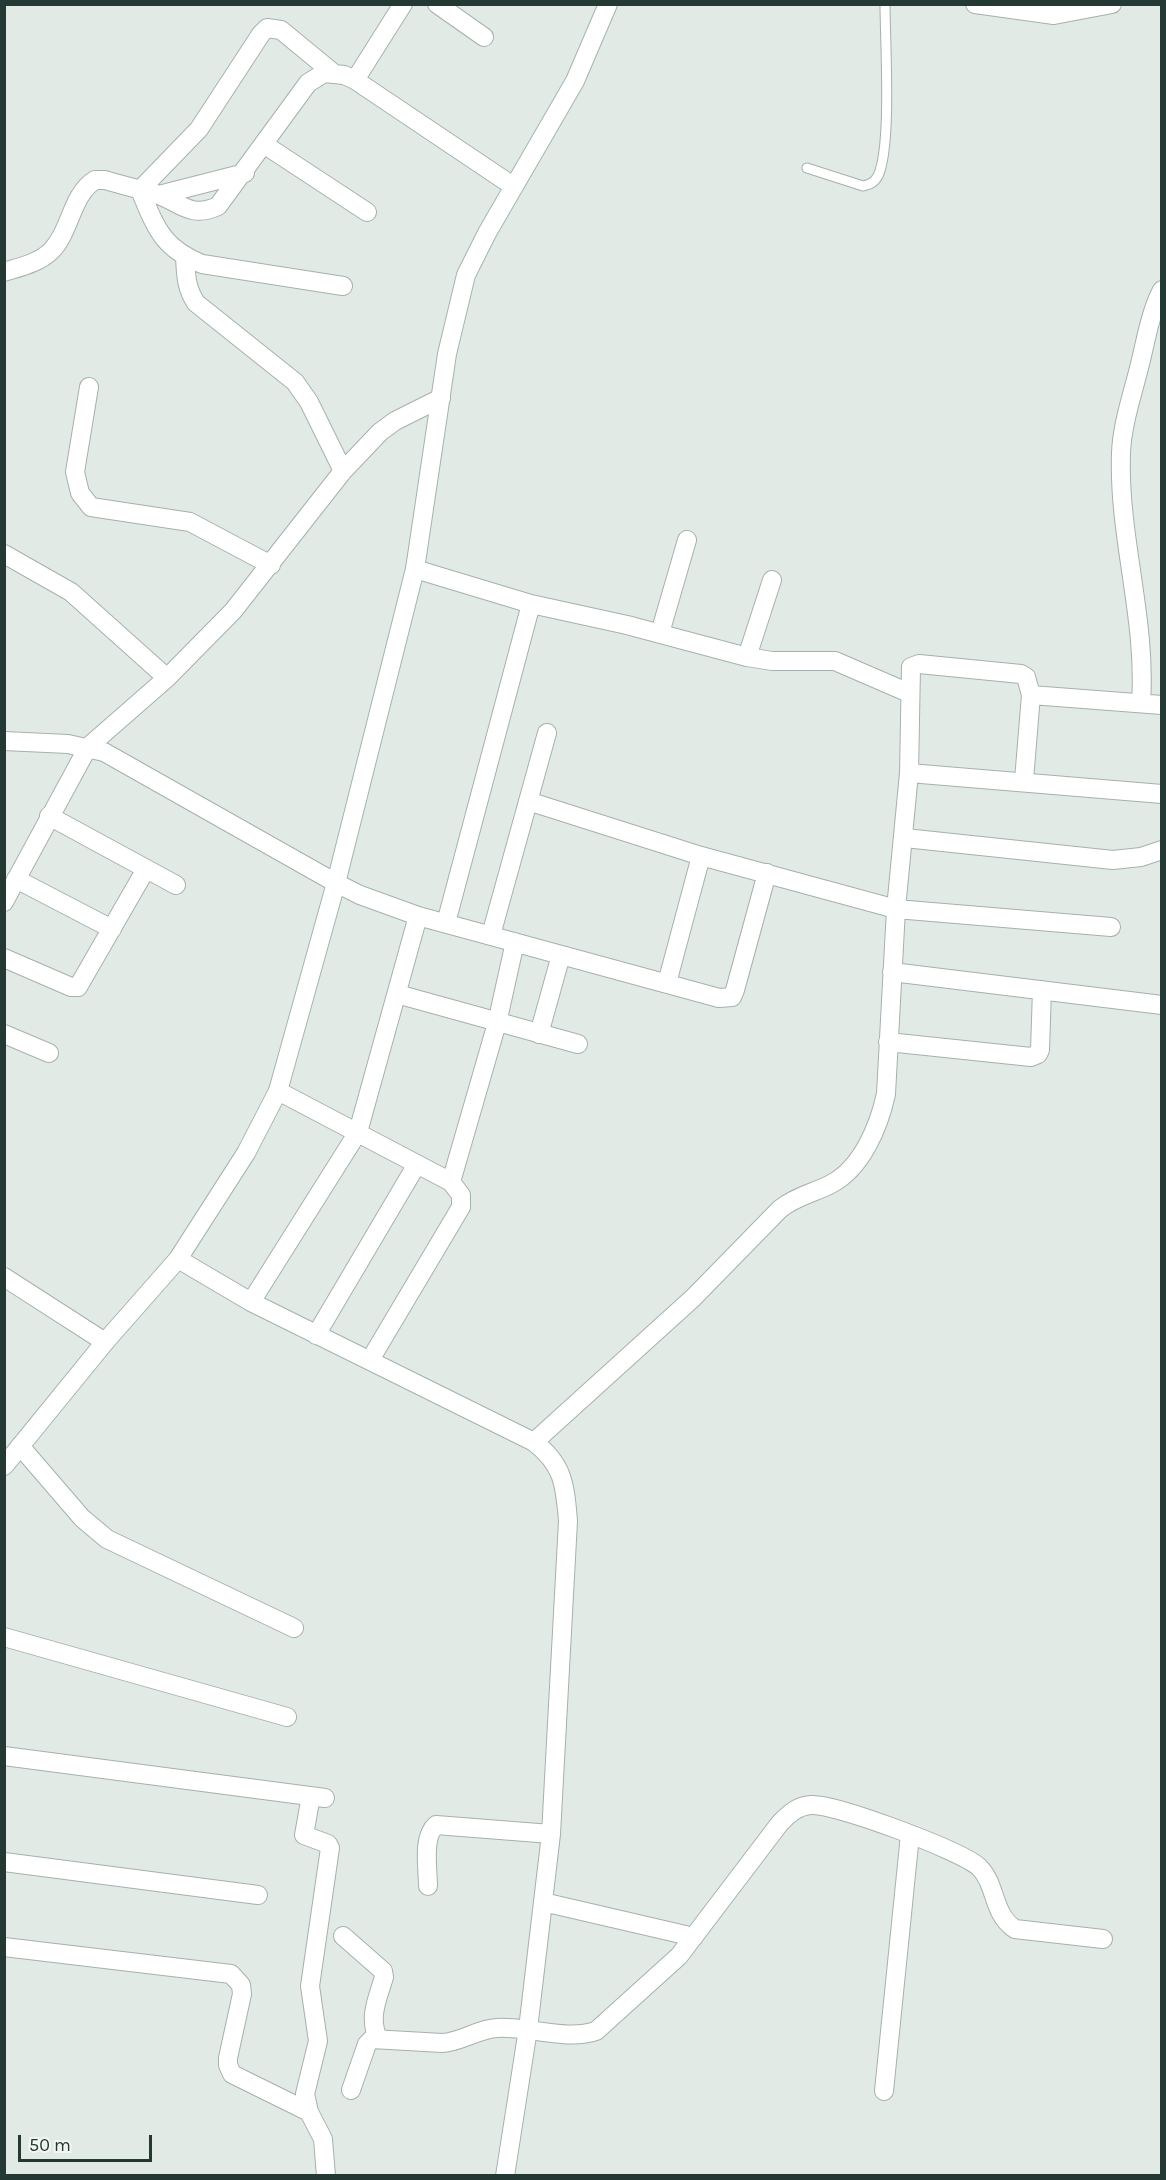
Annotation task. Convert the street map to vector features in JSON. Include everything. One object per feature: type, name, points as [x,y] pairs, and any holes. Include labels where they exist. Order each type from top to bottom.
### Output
[{"type":"street","points":[[355,80],[403,4]]},
{"type":"street","points":[[437,4],[484,37]]},
{"type":"street","points":[[4,1466],[105,1342],[178,1259],[246,1154],[278,1091],[336,883],[415,569],[447,354],[466,275],[513,186],[575,81],[608,4]]},
{"type":"street","points":[[975,4],[1054,15],[1112,4]]},
{"type":"street","points":[[140,190],[199,129],[267,28],[281,30],[332,72],[355,80],[513,186]]},
{"type":"street","points":[[4,272],[30,264],[51,251],[58,242],[82,192],[95,180],[105,180],[159,195],[189,210],[210,210],[218,206],[265,145],[308,83],[324,73],[332,72]]},
{"type":"street","points":[[265,145],[367,212]]},
{"type":"street","points":[[159,195],[245,172]]},
{"type":"street","points":[[140,190],[162,237],[174,250],[185,257],[202,264],[343,286]]},
{"type":"street","points":[[185,257],[189,293],[196,303],[295,382],[309,402],[343,471]]},
{"type":"street","points":[[1140,703],[1144,664],[1123,508],[1121,452],[1146,339],[1161,290]]},
{"type":"street","points":[[89,387],[75,471],[76,482],[84,501],[98,509],[190,522],[271,565]]},
{"type":"street","points":[[4,902],[88,747],[167,678],[233,611],[343,471],[380,432],[395,421],[441,398]]},
{"type":"street","points":[[660,633],[687,540]]},
{"type":"street","points":[[4,554],[71,592],[167,678]]},
{"type":"street","points":[[415,569],[531,604],[660,633],[747,657],[772,661],[835,660],[909,693]]},
{"type":"street","points":[[747,657],[772,579]]},
{"type":"street","points":[[446,923],[531,604]]},
{"type":"street","points":[[534,1442],[693,1298],[790,1200],[833,1183],[846,1173],[873,1136],[881,1117],[886,1094],[896,909],[905,838],[909,773],[911,667],[920,664],[1021,674],[1030,682],[1024,780]]},
{"type":"street","points":[[1031,695],[1161,705]]},
{"type":"street","points":[[491,936],[547,733]]},
{"type":"street","points":[[6,745],[88,747],[120,759],[336,883],[368,898],[418,916],[719,998],[732,997],[767,873]]},
{"type":"street","points":[[909,773],[1024,780],[1161,794]]},
{"type":"street","points":[[528,801],[701,856],[896,909],[1111,927]]},
{"type":"street","points":[[49,816],[176,885]]},
{"type":"street","points":[[905,838],[1113,860],[1161,850]]},
{"type":"street","points":[[667,983],[701,856]]},
{"type":"street","points":[[4,958],[71,987],[78,987],[146,868]]},
{"type":"street","points":[[16,879],[112,929]]},
{"type":"street","points":[[251,1302],[358,1132],[418,916]]},
{"type":"street","points":[[451,1182],[497,1023],[515,942]]},
{"type":"street","points":[[539,1034],[561,955]]},
{"type":"street","points":[[892,972],[1161,1005]]},
{"type":"street","points":[[888,1042],[1031,1057],[1038,1054],[1040,1050],[1042,990]]},
{"type":"street","points":[[397,994],[578,1044]]},
{"type":"street","points":[[6,1037],[49,1053]]},
{"type":"street","points":[[278,1091],[451,1182],[461,1195],[460,1207],[370,1360]]},
{"type":"street","points":[[316,1335],[417,1164]]},
{"type":"street","points":[[178,1259],[251,1302],[534,1442],[549,1454],[559,1469],[565,1488],[568,1521],[551,1834],[528,2029],[505,2175]]},
{"type":"street","points":[[4,1277],[105,1342]]},
{"type":"street","points":[[20,1446],[82,1518],[106,1539],[294,1628]]},
{"type":"street","points":[[4,1637],[287,1717]]},
{"type":"street","points":[[4,1756],[318,1797],[304,1835],[328,1844],[330,1848],[312,1965],[311,2002],[318,2041],[305,2094],[309,2112],[323,2139],[326,2175]]},
{"type":"street","points":[[351,2090],[367,2044],[378,2038],[452,2043],[487,2029],[528,2029],[578,2034],[596,2031],[665,1970],[694,1937],[780,1823],[799,1808],[823,1806],[910,1835],[977,1865],[990,1885],[999,1913],[1006,1923],[1015,1929],[1103,1939]]},
{"type":"street","points":[[428,1886],[428,1838],[431,1829],[436,1825],[551,1834]]},
{"type":"street","points":[[884,2091],[910,1835]]},
{"type":"street","points":[[4,1862],[258,1895]]},
{"type":"street","points":[[543,1902],[694,1937]]},
{"type":"street","points":[[343,1936],[383,1971],[384,1977],[372,2021],[378,2038]]},
{"type":"street","points":[[4,1947],[231,1974],[241,1985],[242,1994],[228,2058],[232,2074],[309,2112]]},
{"type":"lane","points":[[807,168],[863,186],[871,184],[877,178],[885,131],[885,4]]}]
